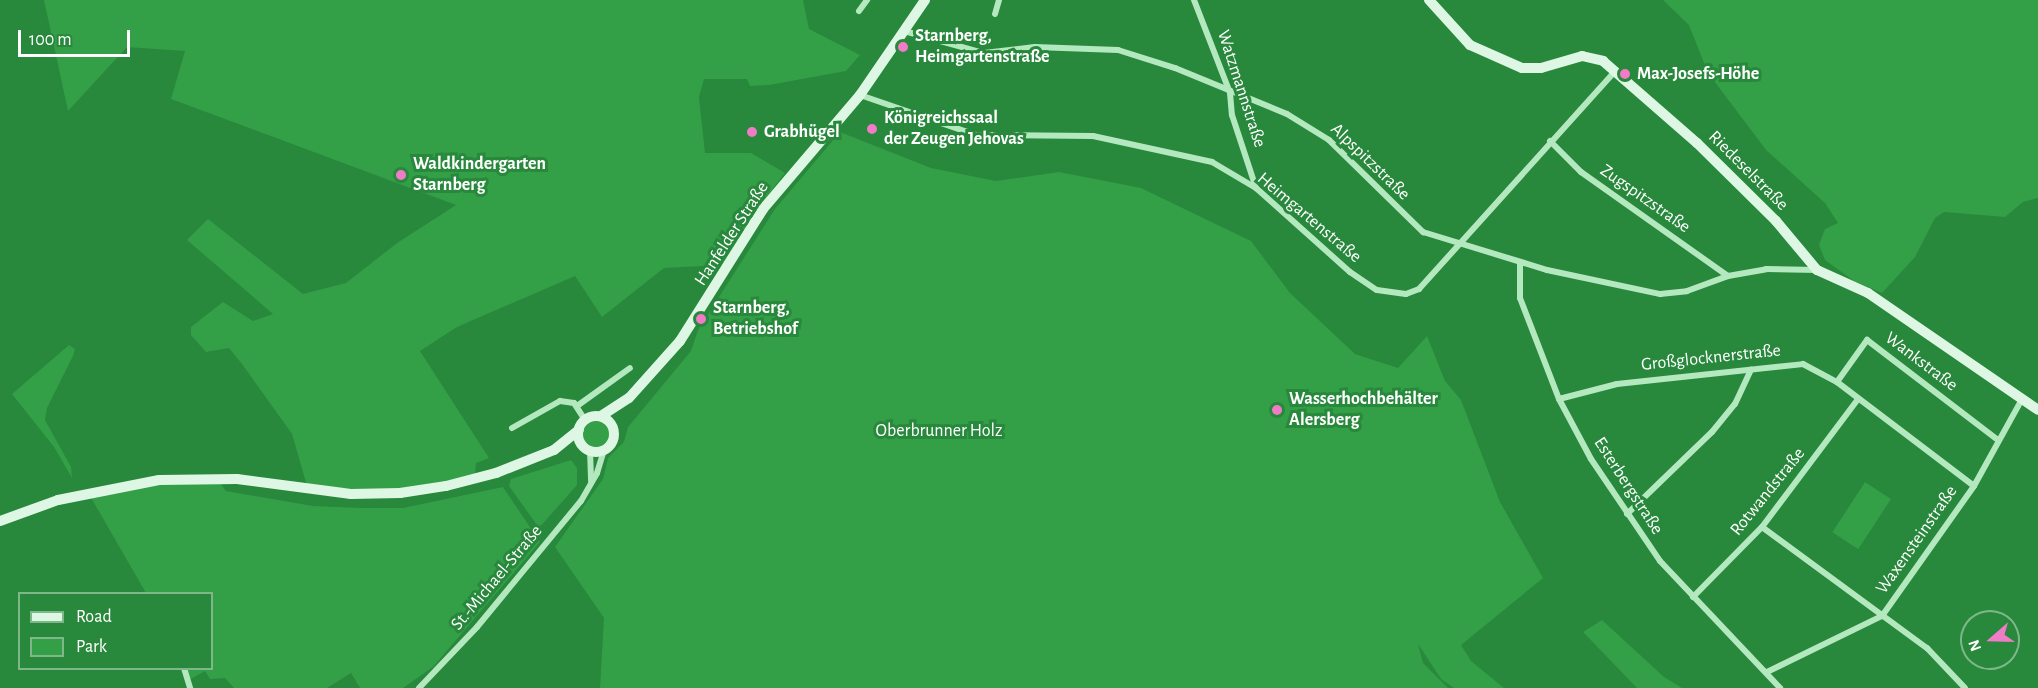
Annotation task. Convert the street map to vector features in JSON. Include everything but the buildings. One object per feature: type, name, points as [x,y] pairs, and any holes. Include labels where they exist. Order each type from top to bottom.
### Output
[{"type":"street","points":[[859,11],[867,0]]},
{"type":"street","name":"Hanfelder Straße","points":[[613,426],[629,398],[704,309],[763,209],[860,94],[925,0]]},
{"type":"street","points":[[995,14],[999,0]]},
{"type":"street","name":"Watzmannstraße","points":[[1194,0],[1230,93],[1232,115],[1256,188]]},
{"type":"street","name":"Riedeselstraße","points":[[1429,0],[1458,35],[1501,60],[1522,68],[1541,68],[1593,57],[1615,70],[1697,142],[1776,221],[1817,270],[1868,293],[2021,401],[2038,410]]},
{"type":"street","name":"Alpspitzstraße","points":[[904,31],[984,53],[1035,47],[1118,50],[1175,68],[1230,93],[1287,114],[1329,140],[1423,232],[1520,263],[1660,294],[1687,291],[1728,276],[1770,268],[1817,270]]},
{"type":"street","name":"Heimgartenstraße","points":[[860,94],[976,135],[1093,136],[1179,152],[1212,162],[1256,188],[1350,272],[1388,294],[1406,294],[1419,289],[1461,245],[1550,141],[1615,70]]},
{"type":"street","name":"Zugspitzstraße","points":[[1550,141],[1581,172],[1728,276]]},
{"type":"street","name":"Esterbergstraße","points":[[1520,263],[1520,298],[1559,399],[1627,514],[1660,561],[1780,688]]},
{"type":"street","name":"Wankstraße","points":[[1837,382],[1867,340],[1998,440]]},
{"type":"street","name":"Großglocknerstraße","points":[[1559,399],[1617,384],[1803,364],[1837,382],[1974,486]]},
{"type":"street","points":[[577,406],[630,368]]},
{"type":"street","points":[[1627,514],[1712,432],[1735,404],[1751,370]]},
{"type":"street","name":"Hanfelder Straße","points":[[601,416],[629,398]]},
{"type":"street","name":"Rotwandstraße","points":[[1694,597],[1762,527],[1858,399]]},
{"type":"street","points":[[512,428],[560,401],[577,406],[585,420]]},
{"type":"street","name":"Waxensteinstraße","points":[[1767,672],[1882,616],[1974,486],[2021,401]]},
{"type":"street","points":[[0,521],[58,500],[159,480],[237,479],[351,494],[400,493],[446,486],[554,450],[579,430],[585,420],[601,416],[613,426],[613,440],[604,450],[554,450]]},
{"type":"street","points":[[579,430],[587,449],[591,482]]},
{"type":"street","name":"St.-Michael-Straße","points":[[419,688],[477,627],[581,501],[604,450]]},
{"type":"street","points":[[1762,527],[1937,656],[1965,688]]},
{"type":"street","points":[[184,670],[190,688]]},
{"type":"green space","points":[[44,0],[803,0],[809,29],[860,55],[846,71],[769,85],[750,86],[747,79],[704,79],[699,97],[705,153],[751,153],[785,173],[758,207],[723,265],[664,268],[602,317],[575,276],[457,327],[420,351],[489,458],[476,463],[475,475],[420,487],[370,490],[307,486],[292,434],[242,364],[229,348],[206,352],[191,335],[191,327],[223,302],[253,321],[273,314],[187,240],[208,219],[303,294],[346,283],[397,243],[456,205],[171,99],[185,51],[127,47],[68,111]]},
{"type":"green space","points":[[1663,0],[2038,0],[2038,198],[2023,202],[2005,217],[1944,212],[1935,218],[1915,257],[1882,293],[1854,281],[1825,260],[1819,245],[1825,229],[1838,223],[1825,203],[1766,150],[1708,73],[1689,25]]},
{"type":"green space","name":"Oberbrunner Holz","points":[[840,132],[931,168],[996,181],[1059,172],[1141,188],[1251,241],[1290,293],[1355,354],[1398,368],[1427,336],[1445,381],[1461,400],[1500,502],[1543,578],[1461,645],[1471,661],[1504,688],[1454,688],[1441,679],[1418,644],[1423,663],[1448,688],[600,688],[604,618],[555,547],[603,479],[608,458],[624,442],[628,427],[691,351],[698,330],[775,209]]},
{"type":"green space","points":[[69,345],[75,349],[73,356],[47,408],[45,420],[71,467],[72,478],[54,447],[12,394]]},
{"type":"green space","points":[[596,421],[605,425],[609,434],[605,443],[596,447],[587,443],[583,434],[587,425]]},
{"type":"green space","points":[[571,460],[577,468],[577,485],[539,528],[509,486],[511,479]]},
{"type":"green space","points":[[1865,482],[1891,499],[1858,549],[1832,532]]},
{"type":"green space","points":[[220,483],[226,491],[313,506],[361,508],[403,508],[503,487],[540,542],[433,667],[403,688],[360,688],[351,673],[327,688],[234,688],[225,678],[210,679],[205,671],[189,680],[184,670],[213,670],[213,592],[145,592],[90,496],[167,484]]},
{"type":"green space","points":[[1602,620],[1664,677],[1682,688],[1637,688],[1583,632]]},
{"type":"place","name":"Starnberg, Heimgartenstraße","points":[[903,47]]},
{"type":"place","name":"Max-Josefs-Höhe","points":[[1625,74]]},
{"type":"place","name":"Königreichssaal der Zeugen Jehovas","points":[[872,129]]},
{"type":"place","name":"Grabhügel","points":[[752,132]]},
{"type":"place","name":"Waldkindergarten Starnberg","points":[[401,175]]},
{"type":"place","name":"Starnberg, Betriebshof","points":[[701,319]]},
{"type":"place","name":"Wasserhochbehälter Alersberg","points":[[1277,410]]}]
